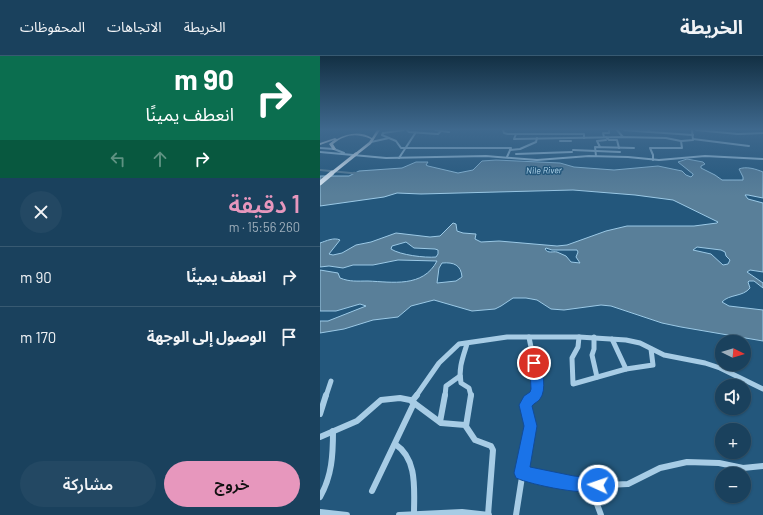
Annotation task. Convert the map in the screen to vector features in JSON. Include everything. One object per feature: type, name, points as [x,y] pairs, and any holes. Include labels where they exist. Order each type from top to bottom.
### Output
[{"type":"main road","points":[[320,180],[356,151]]},
{"type":"main road","points":[[320,183],[353,154]]},
{"type":"street","points":[[343,151],[353,154]]},
{"type":"street","points":[[399,158],[404,151]]},
{"type":"street","points":[[507,157],[509,151]]},
{"type":"street","points":[[515,158],[516,154],[566,151]]},
{"type":"street","points":[[569,158],[572,151]]},
{"type":"street","points":[[596,151],[596,156]]},
{"type":"street","points":[[599,151],[620,152],[621,156]]},
{"type":"street","points":[[651,151],[653,160]]},
{"type":"street","points":[[320,152],[399,158],[484,156],[530,160],[552,160],[596,156],[621,156],[653,160],[705,156],[763,159]]},
{"type":"street","points":[[530,160],[531,154]]},
{"type":"street","points":[[516,515],[530,426],[526,405],[529,400],[535,396],[537,389],[536,368],[528,337]]},
{"type":"street","points":[[372,491],[395,444],[413,402],[450,352],[459,344],[467,344],[490,338],[528,337],[594,337],[633,341],[664,355],[705,363],[720,368],[763,389]]},
{"type":"street","points":[[578,337],[578,347],[572,358],[573,383],[575,384],[626,369],[653,365],[651,349]]},
{"type":"street","points":[[594,337],[594,349],[592,355],[597,377]]},
{"type":"street","points":[[612,338],[626,369]]},
{"type":"street","points":[[466,426],[471,401],[471,390],[469,387],[461,383],[460,376],[467,344]]},
{"type":"street","points":[[440,422],[446,386],[460,376]]},
{"type":"street","points":[[320,414],[331,382]]},
{"type":"street","points":[[320,437],[358,421],[381,400],[400,398],[413,402],[440,422],[466,426],[476,440],[492,446],[493,450],[488,515],[462,512],[446,514],[399,515]]},
{"type":"street","points":[[320,497],[327,486],[330,474],[333,431]]},
{"type":"street","points":[[395,444],[405,451],[410,463],[414,478],[414,514]]},
{"type":"street","points":[[522,473],[574,484],[628,484],[660,468],[687,462],[719,463],[743,468],[763,466]]},
{"type":"street","points":[[590,485],[601,515]]},
{"type":"street","points":[[320,512],[347,515]]},
{"type":"water","name":"Nile River","points":[[687,159],[703,162],[705,164],[701,166],[701,168],[722,180],[743,180],[739,169],[742,168],[751,168],[763,172],[763,198],[745,195],[748,199],[763,203],[763,272],[750,270],[747,272],[763,283],[763,288],[754,281],[749,281],[750,288],[747,291],[725,299],[722,302],[729,306],[763,310],[763,341],[751,339],[751,335],[728,335],[662,323],[611,306],[601,305],[564,310],[551,309],[537,300],[526,298],[513,298],[495,309],[472,311],[434,300],[411,306],[398,317],[373,320],[344,329],[320,333],[320,321],[328,321],[366,306],[360,304],[336,311],[320,311],[320,270],[338,273],[340,278],[350,281],[406,282],[424,276],[431,270],[437,261],[398,260],[373,265],[353,265],[343,268],[329,266],[320,267],[320,243],[330,240],[340,240],[329,254],[333,255],[342,253],[356,245],[371,242],[396,233],[430,237],[440,236],[453,223],[456,224],[457,231],[476,234],[475,239],[481,242],[499,241],[557,246],[567,245],[606,231],[627,226],[694,226],[718,222],[673,200],[573,190],[421,194],[397,193],[384,197],[320,206],[320,176],[349,176],[359,171],[402,168],[416,162],[428,162],[426,165],[428,166],[458,173],[473,170],[482,161],[496,160],[560,163],[574,167],[614,170],[658,166],[682,171],[691,177],[693,174],[678,162]],"holes":[[[406,242],[414,248],[438,250],[438,254],[436,257],[413,256],[391,249],[392,246]],[[697,247],[721,250],[725,252],[726,256],[730,260],[728,264],[723,265],[711,254],[693,250]],[[545,249],[552,250],[577,250],[578,252],[576,257],[580,263],[571,262],[566,256],[557,252],[548,251]],[[442,263],[456,265],[460,270],[462,277],[456,281],[437,283],[439,268]]]},
{"type":"waterway","points":[[320,170],[361,174],[354,173]]},
{"type":"route","points":[[534,363],[536,368],[537,389],[535,396],[526,403],[530,426],[522,473],[574,484],[598,485]]}]
